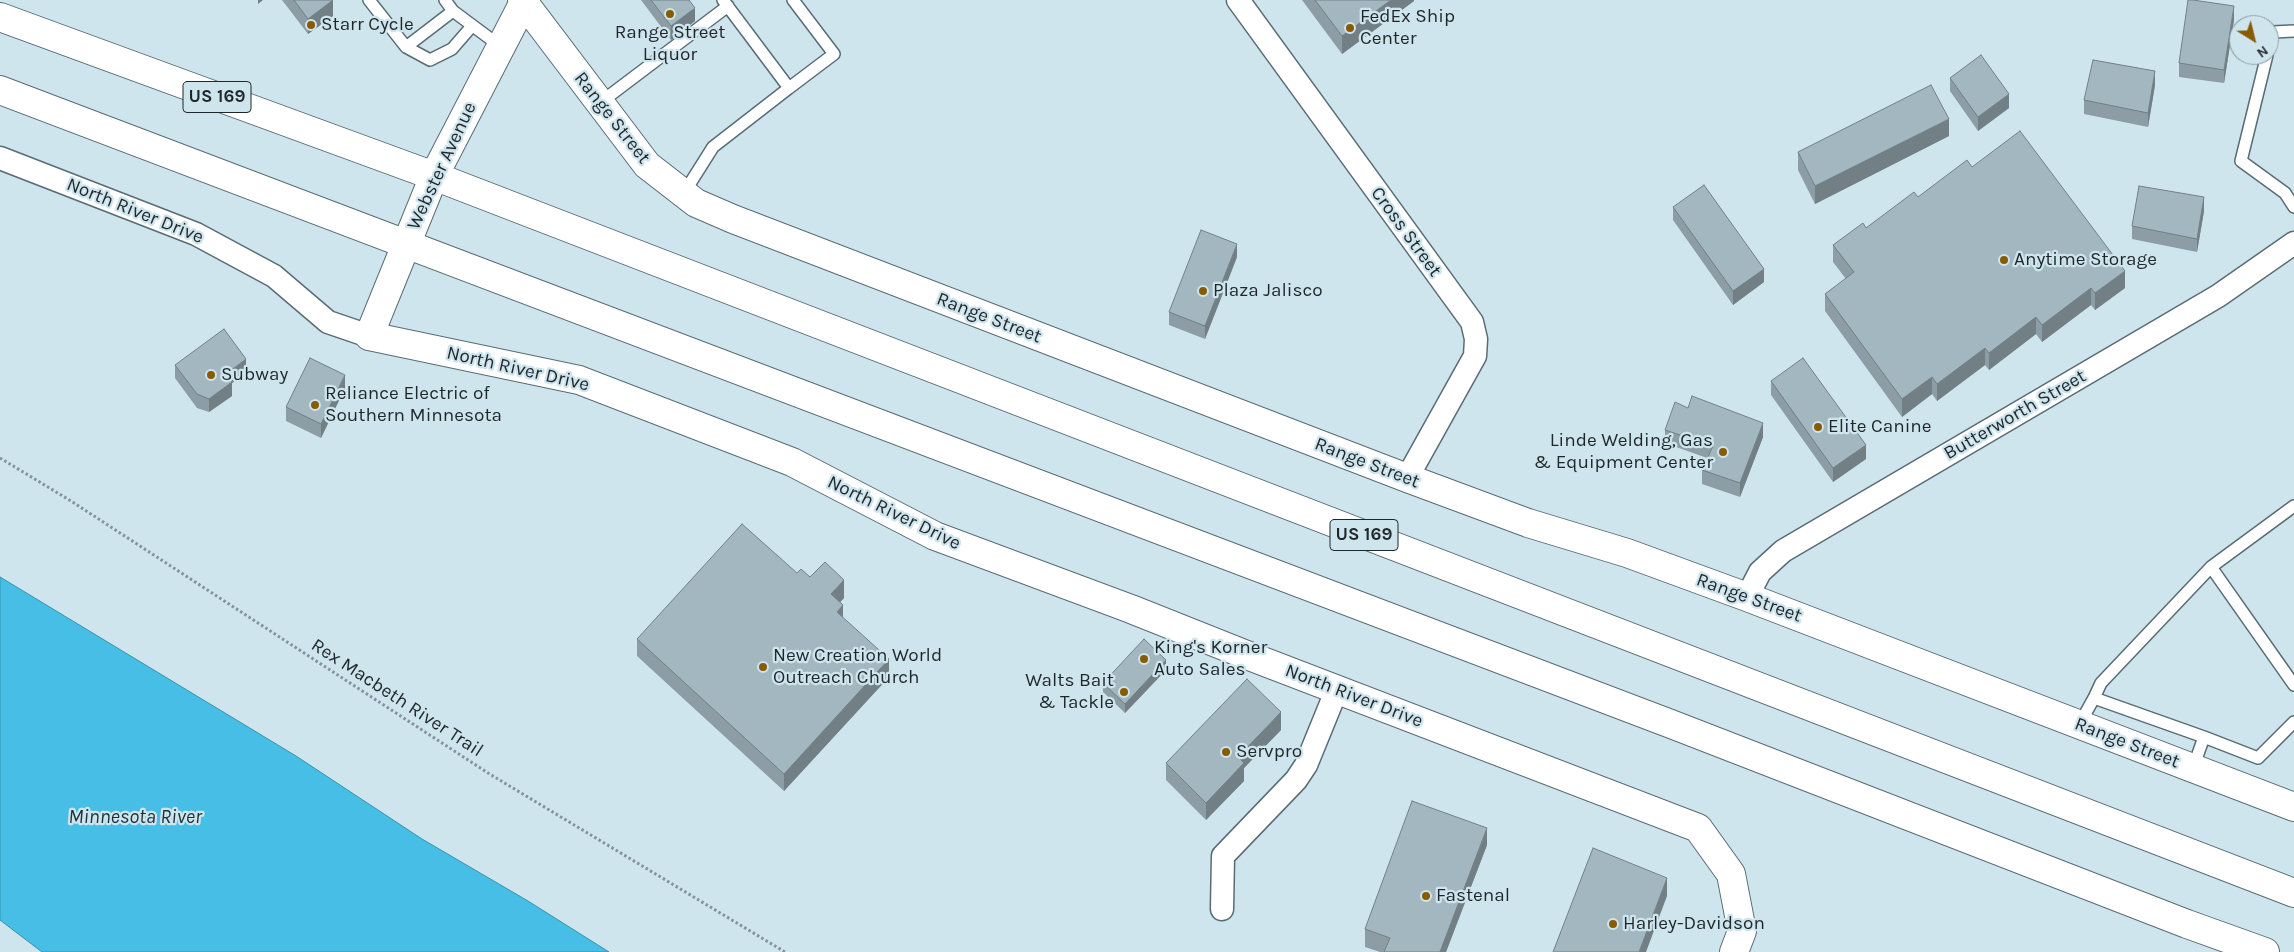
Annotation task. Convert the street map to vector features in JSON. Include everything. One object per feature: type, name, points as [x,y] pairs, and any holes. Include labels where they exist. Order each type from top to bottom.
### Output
[{"type":"main road","name":"Range Street","points":[[523,0],[647,166],[696,202],[733,219],[1528,524],[1627,553],[1747,597],[2294,807]]},
{"type":"main road","name":"Webster Avenue","points":[[369,336],[434,176],[523,0]]},
{"type":"main road","name":"US 169","points":[[0,17],[434,176],[2294,893]]},
{"type":"main road","points":[[0,90],[1671,724],[2264,952]]},
{"type":"main road","name":"North River Drive","points":[[369,336],[579,380],[792,462],[935,536],[1131,609],[1698,828],[1731,874],[1742,931],[1734,952]]},
{"type":"main road","points":[[2187,924],[2216,952]]},
{"type":"street","name":"Cross Street","points":[[1238,0],[1472,322],[1476,339],[1474,356],[1407,478]]},
{"type":"street","name":"North River Drive","points":[[0,158],[196,234],[274,276],[328,322],[369,336]]},
{"type":"street","name":"Butterworth Street","points":[[1747,597],[1760,572],[1783,551],[2211,301],[2294,243]]},
{"type":"street","points":[[1222,909],[1223,856],[1296,780],[1306,765],[1337,689]]},
{"type":"lane","points":[[369,0],[390,19],[406,47],[430,60],[452,49],[472,26]]},
{"type":"lane","points":[[446,0],[453,11],[500,46]]},
{"type":"lane","points":[[684,193],[713,147],[834,54],[793,0]]},
{"type":"lane","points":[[601,102],[726,3],[789,88]]},
{"type":"lane","points":[[406,47],[453,11]]},
{"type":"lane","points":[[2279,32],[2294,31]]},
{"type":"lane","points":[[2265,65],[2242,161],[2285,193],[2294,206]]},
{"type":"lane","points":[[2079,725],[2100,683],[2211,567],[2294,506]]},
{"type":"lane","points":[[2211,567],[2294,685]]},
{"type":"lane","points":[[2094,698],[2258,758],[2294,722]]},
{"type":"lane","points":[[2193,768],[2204,737]]},
{"type":"path","name":"Rex Macbeth River Trail","points":[[0,458],[71,501],[488,773],[785,952]]},
{"type":"water","name":"Minnesota River","points":[[0,577],[296,756],[422,839],[528,901],[609,952],[42,952],[0,920]]},
{"type":"building","points":[[294,0],[333,0],[308,19]]},
{"type":"building","points":[[651,0],[689,0],[695,8],[671,26]]},
{"type":"building","points":[[1315,0],[1391,0],[1342,36]]},
{"type":"building","points":[[2188,0],[2234,6],[2233,15],[2229,15],[2229,38],[2224,70],[2179,63]]},
{"type":"building","points":[[1981,55],[2009,94],[1978,117],[1950,78]]},
{"type":"building","points":[[2093,60],[2155,71],[2148,113],[2084,100]]},
{"type":"building","points":[[1931,85],[1949,119],[1815,186],[1798,152]]},
{"type":"building","points":[[2020,131],[2125,271],[2095,293],[2091,288],[2042,325],[2036,317],[1989,353],[1985,348],[1937,384],[1932,377],[1902,399],[1825,294],[1854,272],[1833,245],[1863,223],[1866,228],[1914,192],[1918,197],[1967,160],[1972,167]]},
{"type":"building","points":[[1704,185],[1764,269],[1733,291],[1673,207]]},
{"type":"building","points":[[2139,186],[2204,197],[2197,239],[2132,226]]},
{"type":"building","name":"Plaza Jalisco","points":[[1201,230],[1237,244],[1205,326],[1169,312]]},
{"type":"building","name":"Subway","points":[[224,329],[246,359],[226,374],[232,382],[209,399],[197,394],[175,365]]},
{"type":"building","name":"Reliance Electric of Southern Minnesota","points":[[310,358],[345,375],[321,424],[286,407]]},
{"type":"building","name":"Elite Canine","points":[[1803,358],[1866,445],[1833,468],[1771,381]]},
{"type":"building","name":"Linde Welding, Gas & Equipment Center","points":[[1692,396],[1763,423],[1740,483],[1702,470],[1713,446],[1665,430],[1675,402],[1688,408]]},
{"type":"building","name":"New Creation World Outreach Church","points":[[742,524],[797,573],[801,569],[810,577],[825,562],[844,580],[831,594],[843,605],[837,612],[889,659],[784,774],[637,639]]},
{"type":"building","points":[[1144,639],[1166,660],[1125,704],[1103,683]]},
{"type":"building","name":"Servpro","points":[[1247,679],[1281,712],[1238,757],[1244,763],[1206,803],[1166,763]]},
{"type":"building","name":"Fastenal","points":[[1412,801],[1487,828],[1440,952],[1384,952],[1390,938],[1365,929]]},
{"type":"building","name":"Harley-Davidson","points":[[1593,848],[1667,878],[1639,952],[1553,952]]},
{"type":"place","name":"Range Street Liquor","points":[[670,14]]},
{"type":"place","name":"Starr Cycle","points":[[311,25]]},
{"type":"place","name":"FedEx Ship Center","points":[[1350,28]]},
{"type":"place","name":"Anytime Storage","points":[[2004,260]]},
{"type":"place","name":"Plaza Jalisco","points":[[1203,291]]},
{"type":"place","name":"Subway","points":[[211,375]]},
{"type":"place","name":"Reliance Electric of Southern Minnesota","points":[[315,405]]},
{"type":"place","name":"Elite Canine","points":[[1818,427]]},
{"type":"place","name":"Linde Welding, Gas & Equipment Center","points":[[1723,452]]},
{"type":"place","name":"King's Korner Auto Sales","points":[[1144,659]]},
{"type":"place","name":"New Creation World Outreach Church","points":[[763,667]]},
{"type":"place","name":"Walts Bait & Tackle","points":[[1124,692]]},
{"type":"place","name":"Servpro","points":[[1226,752]]},
{"type":"place","name":"Fastenal","points":[[1426,896]]},
{"type":"place","name":"Harley-Davidson","points":[[1613,924]]}]
